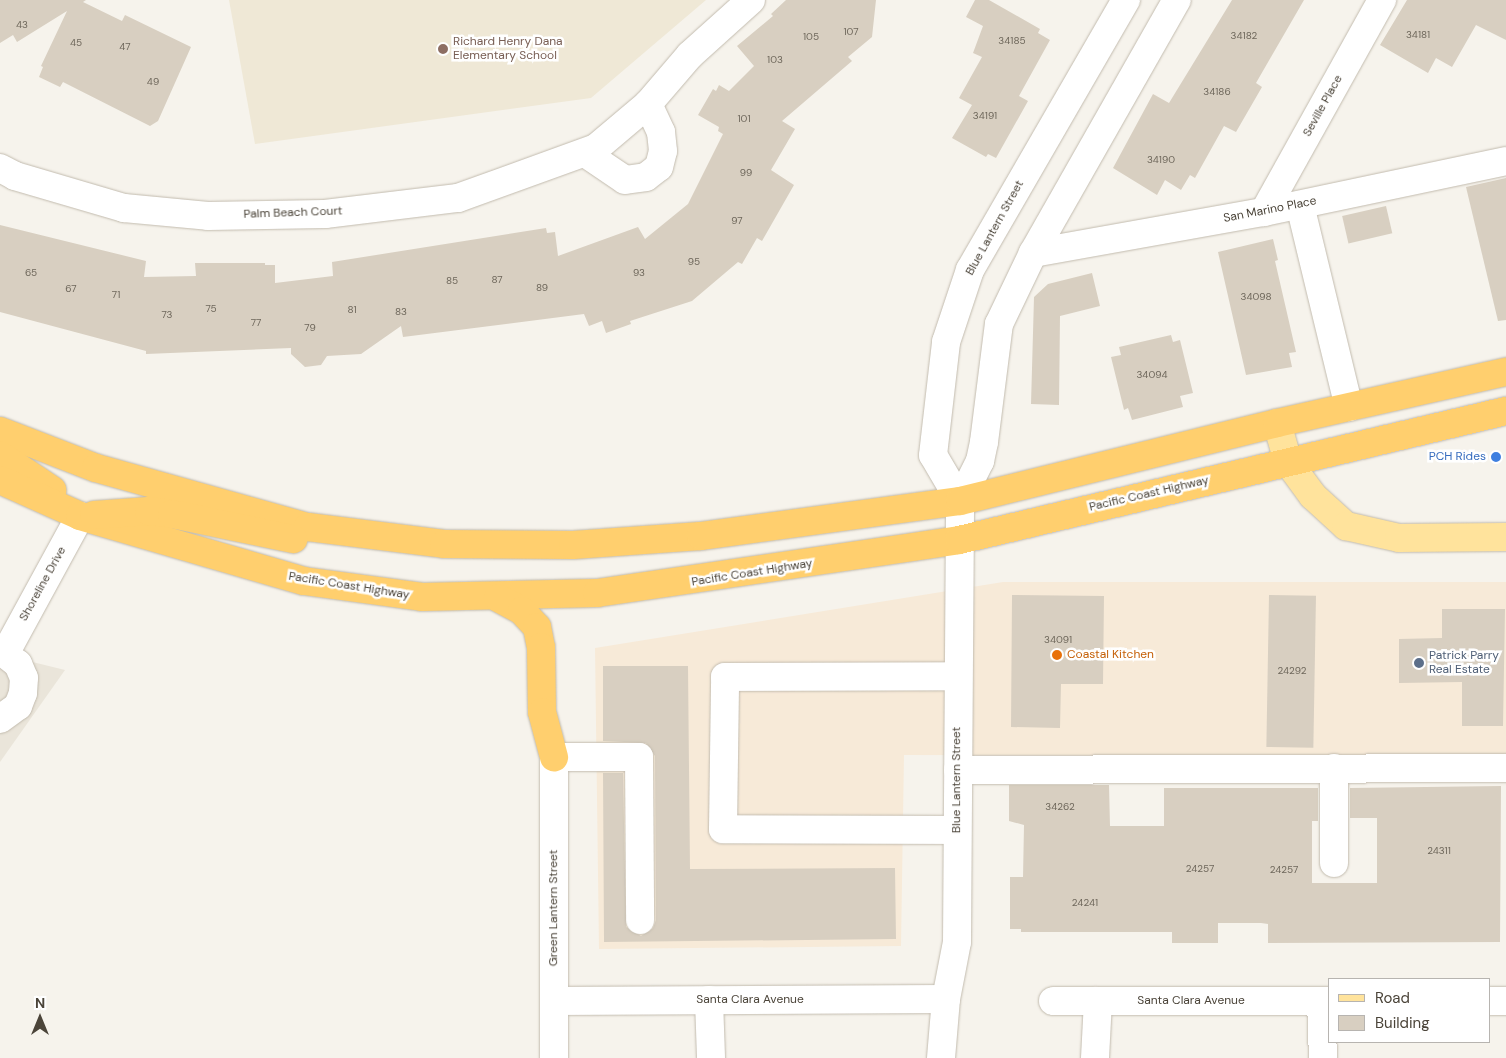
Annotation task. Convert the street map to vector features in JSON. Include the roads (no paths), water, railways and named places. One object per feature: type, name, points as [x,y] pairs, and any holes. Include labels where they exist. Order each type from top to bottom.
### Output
[{"type":"highway","points":[[0,455],[50,488],[80,516],[149,511],[329,545],[408,555],[474,555],[573,545],[700,536],[960,501],[1277,423],[1506,372]]},
{"type":"highway","name":"Pacific Coast Highway","points":[[0,480],[80,516],[304,581],[422,597],[498,598],[597,593],[699,581],[959,540],[1506,411]]},
{"type":"highway","points":[[0,431],[96,468],[308,526],[444,544],[573,545]]},
{"type":"highway","points":[[498,598],[522,611],[536,627],[541,647],[542,712],[554,758]]},
{"type":"main road","points":[[1277,423],[1288,462],[1313,496],[1346,526],[1399,538],[1506,537]]},
{"type":"street","name":"Palm Beach Court","points":[[0,168],[14,176],[124,208],[208,216],[325,214],[458,198],[596,148],[648,104],[690,55],[751,0]]},
{"type":"street","name":"Blue Lantern Street","points":[[960,501],[933,455],[946,342],[970,270],[1126,0]]},
{"type":"street","name":"Blue Lantern Street","points":[[941,1058],[946,999],[957,942],[960,501],[980,460],[984,442],[999,324],[1033,253],[1177,0]]},
{"type":"street","name":"Seville Place","points":[[1264,212],[1382,0]]},
{"type":"street","points":[[585,153],[625,180],[646,177],[659,167],[661,132],[654,113],[648,104]]},
{"type":"street","name":"San Marino Place","points":[[1033,253],[1300,205],[1506,161]]},
{"type":"street","points":[[1300,205],[1349,407]]},
{"type":"street","name":"Shoreline Drive","points":[[0,719],[18,706],[23,693],[24,678],[18,664],[3,651],[80,516]]},
{"type":"street","points":[[957,830],[723,828],[725,677],[958,676]]},
{"type":"street","points":[[554,758],[639,757],[640,920]]},
{"type":"street","name":"Green Lantern Street","points":[[554,758],[554,1058]]},
{"type":"street","points":[[1334,768],[1334,863]]},
{"type":"street","points":[[958,770],[1506,768]]},
{"type":"street","name":"Santa Clara Avenue","points":[[554,1001],[946,999]]},
{"type":"street","points":[[709,1000],[711,1058]]},
{"type":"street","name":"Santa Clara Avenue","points":[[1053,1001],[1326,1001]]},
{"type":"street","points":[[1095,1058],[1098,1001]]},
{"type":"street","points":[[1323,1058],[1326,1001]]},
{"type":"street","points":[[1491,1001],[1506,1001]]},
{"type":"place","name":"Richard Henry Dana Elementary School","points":[[443,49]]},
{"type":"place","name":"PCH Rides","points":[[1496,457]]},
{"type":"place","name":"Coastal Kitchen","points":[[1057,655]]},
{"type":"place","name":"Patrick Parry Real Estate","points":[[1419,663]]}]
